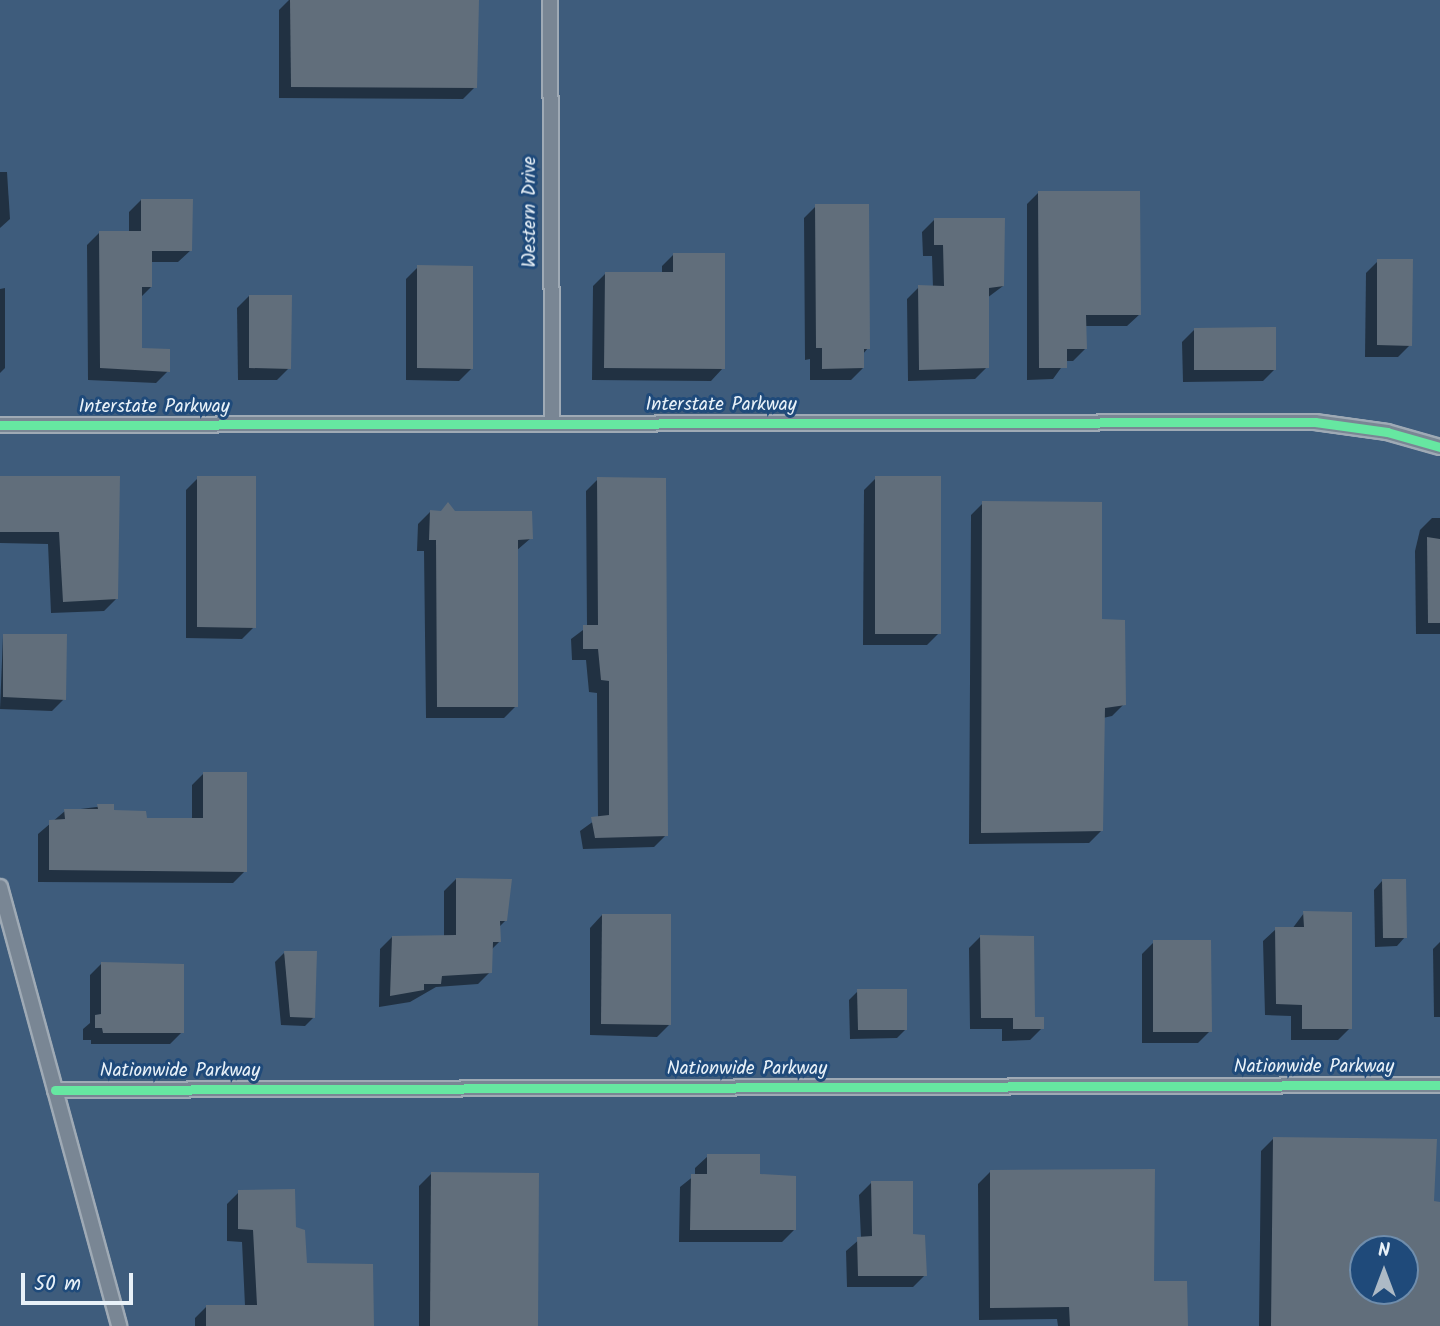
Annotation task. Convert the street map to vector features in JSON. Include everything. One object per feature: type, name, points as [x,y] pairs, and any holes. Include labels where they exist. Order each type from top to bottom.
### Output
[{"type":"street","name":"Western Drive","points":[[550,0],[552,423]]},
{"type":"street","name":"Interstate Parkway","points":[[0,425],[1315,422],[1387,432],[1440,447]]},
{"type":"street","points":[[0,887],[120,1326]]},
{"type":"street","name":"Nationwide Parkway","points":[[55,1090],[1440,1085]]},
{"type":"shaded area","points":[[0,0],[1440,0],[1440,1326],[0,1326]]},
{"type":"building","points":[[290,0],[479,0],[477,88],[291,87]]},
{"type":"building","points":[[1038,191],[1140,191],[1141,315],[1086,315],[1087,349],[1067,349],[1067,368],[1039,368]]},
{"type":"building","points":[[141,199],[193,199],[192,251],[152,251],[152,287],[142,287],[142,348],[170,349],[170,372],[100,368],[99,231],[141,231]]},
{"type":"building","points":[[815,204],[869,204],[870,349],[864,349],[864,368],[822,369],[822,348],[816,348]]},
{"type":"building","points":[[934,218],[1005,218],[1004,286],[989,288],[989,368],[919,370],[918,285],[944,286],[943,245],[934,245]]},
{"type":"building","points":[[673,253],[725,253],[725,369],[604,368],[605,272],[673,272]]},
{"type":"building","points":[[1377,259],[1413,259],[1412,346],[1377,345]]},
{"type":"building","points":[[417,265],[473,266],[473,369],[417,368]]},
{"type":"building","points":[[249,295],[292,295],[291,369],[249,368]]},
{"type":"building","points":[[1276,327],[1276,370],[1194,370],[1194,328]]},
{"type":"building","points":[[0,476],[120,476],[118,599],[63,602],[59,532],[0,532]]},
{"type":"building","points":[[197,476],[256,476],[256,628],[197,627]]},
{"type":"building","points":[[875,476],[941,476],[941,634],[875,634]]},
{"type":"building","points":[[597,477],[666,478],[668,836],[595,838],[591,817],[609,815],[609,681],[601,680],[598,649],[583,649],[583,625],[598,625]]},
{"type":"building","points":[[982,501],[1102,502],[1102,619],[1125,620],[1126,705],[1105,708],[1103,831],[981,833]]},
{"type":"building","points":[[448,502],[455,511],[532,511],[533,539],[518,540],[518,707],[437,707],[436,540],[429,540],[430,510],[441,511]]},
{"type":"building","points":[[1427,537],[1440,539],[1440,623],[1428,623]]},
{"type":"building","points":[[3,634],[67,634],[66,700],[3,697]]},
{"type":"building","points":[[203,772],[247,772],[247,872],[49,870],[49,820],[65,819],[64,809],[98,809],[97,804],[114,804],[114,810],[146,811],[147,818],[203,818]]},
{"type":"building","points":[[456,878],[512,879],[507,921],[500,921],[501,942],[493,942],[492,973],[442,976],[441,984],[424,984],[424,990],[390,996],[392,936],[456,935]]},
{"type":"building","points":[[1382,879],[1406,879],[1407,938],[1383,938]]},
{"type":"building","points":[[1303,911],[1352,912],[1352,1029],[1302,1029],[1302,1005],[1276,1004],[1275,927],[1304,927]]},
{"type":"building","points":[[602,914],[671,914],[671,1025],[601,1024]]},
{"type":"building","points":[[980,935],[1034,936],[1035,1017],[1044,1017],[1044,1029],[1013,1029],[1013,1018],[981,1018]]},
{"type":"building","points":[[1153,940],[1211,940],[1212,1032],[1153,1032]]},
{"type":"building","points":[[284,951],[317,951],[315,1018],[290,1017]]},
{"type":"building","points":[[101,962],[184,964],[184,1033],[103,1033],[102,1028],[95,1028],[95,1015],[101,1014]]},
{"type":"building","points":[[857,989],[907,989],[907,1030],[858,1030]]},
{"type":"building","points":[[1273,1137],[1437,1139],[1434,1201],[1440,1202],[1440,1326],[1271,1326]]},
{"type":"building","points":[[707,1154],[760,1154],[760,1174],[796,1176],[796,1230],[690,1230],[691,1174],[707,1174]]},
{"type":"building","points":[[1155,1169],[1154,1281],[1187,1281],[1188,1326],[1070,1326],[1069,1307],[990,1308],[990,1170]]},
{"type":"building","points":[[431,1172],[539,1173],[538,1326],[430,1326]]},
{"type":"building","points":[[871,1181],[913,1181],[913,1234],[925,1235],[927,1276],[858,1276],[857,1237],[872,1236]]},
{"type":"building","points":[[295,1189],[296,1227],[305,1230],[307,1263],[373,1264],[374,1326],[206,1326],[206,1305],[257,1305],[253,1230],[238,1229],[238,1190]]},
{"type":"cycle path","points":[[0,425],[1315,422],[1387,432],[1440,447]]},
{"type":"cycle path","points":[[55,1090],[1440,1085]]}]
